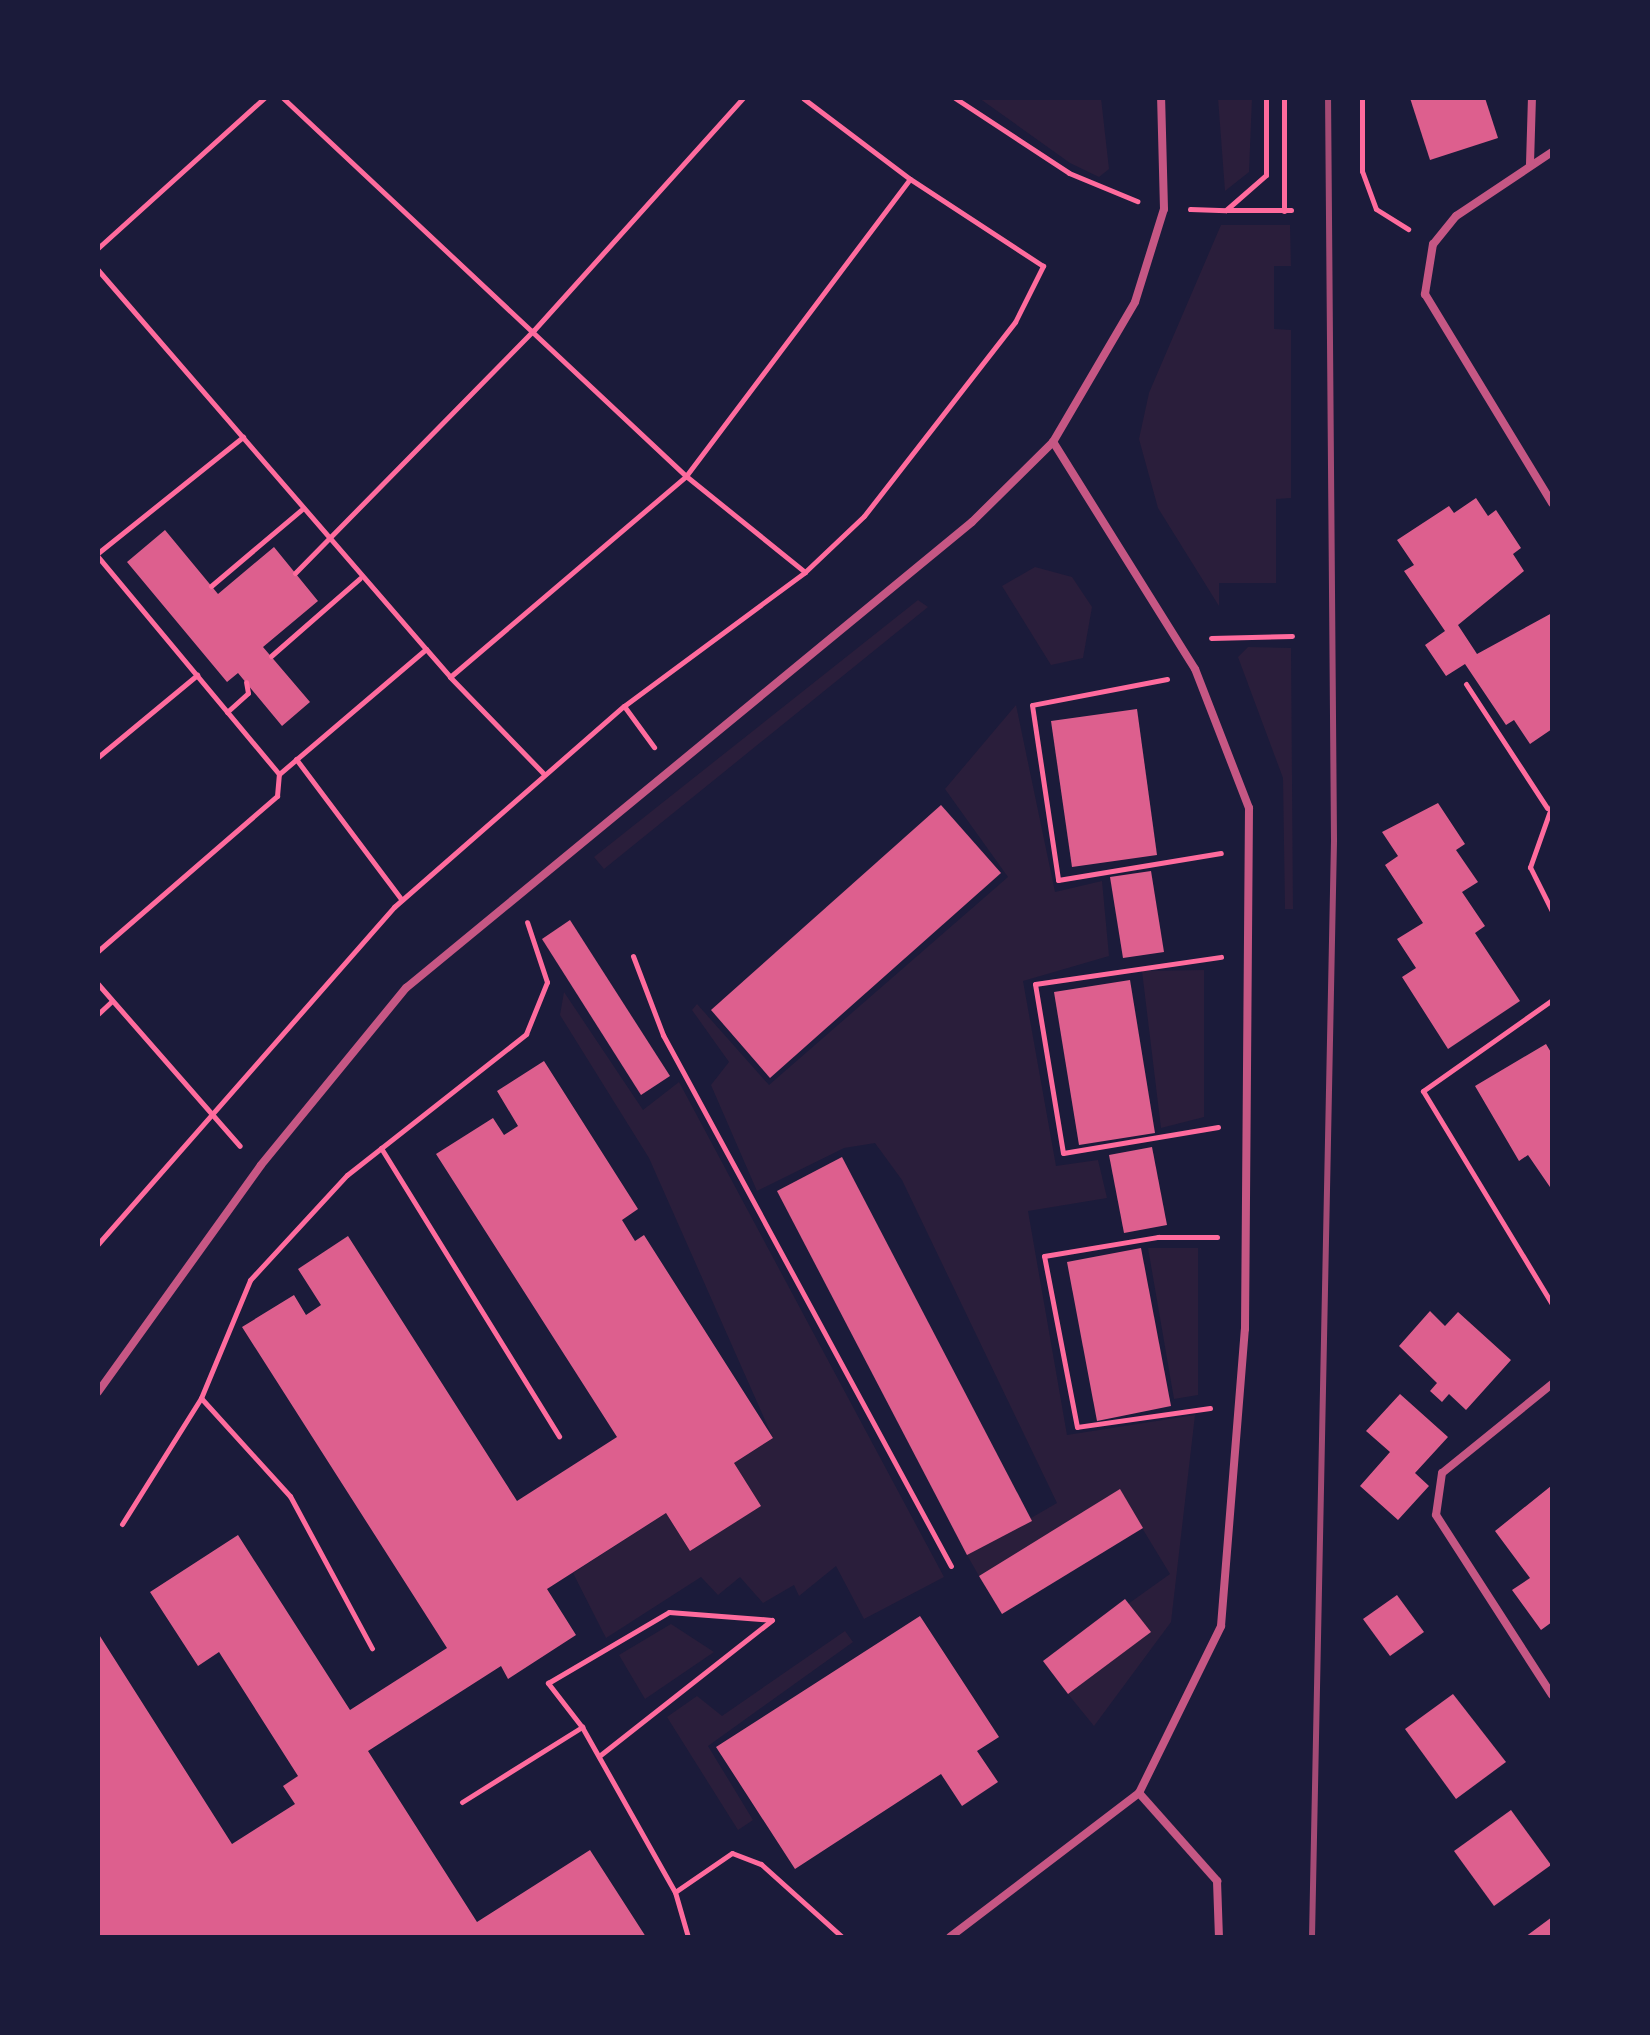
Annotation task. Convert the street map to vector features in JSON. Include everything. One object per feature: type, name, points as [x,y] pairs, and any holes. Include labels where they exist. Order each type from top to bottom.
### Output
[{"type":"street","points":[[98,1392],[261,1165],[406,988],[972,522],[1053,442],[1135,302],[1164,209],[1161,98]]},
{"type":"street","points":[[1530,164],[1532,98]]},
{"type":"street","points":[[1552,152],[1456,216],[1433,244],[1425,294],[1552,503]]},
{"type":"street","points":[[950,1937],[1139,1793],[1221,1626],[1239,1408],[1247,1121],[1249,808],[1197,673],[1053,442]]},
{"type":"street","points":[[1552,1384],[1442,1473],[1436,1515],[1552,1695]]},
{"type":"street","points":[[1139,1793],[1217,1881],[1219,1937]]},
{"type":"path","points":[[98,248],[264,98]]},
{"type":"path","points":[[283,98],[534,330],[686,476],[805,572]]},
{"type":"path","points":[[295,573],[325,539],[534,330],[743,98]]},
{"type":"path","points":[[98,1244],[402,900],[624,706],[805,572],[864,516],[1015,322],[1043,266],[910,179],[805,98]]},
{"type":"path","points":[[955,98],[1069,173],[1119,195]]},
{"type":"path","points":[[1226,210],[1266,175],[1266,98]]},
{"type":"path","points":[[1164,209],[1287,210],[1284,98]]},
{"type":"path","points":[[1362,98],[1362,171],[1376,209],[1433,244]]},
{"type":"path","points":[[450,677],[686,476],[910,179]]},
{"type":"path","points":[[98,270],[243,437],[325,539],[450,677],[544,774]]},
{"type":"path","points":[[243,437],[98,555],[279,774]]},
{"type":"path","points":[[211,586],[301,510]]},
{"type":"path","points":[[271,656],[360,578]]},
{"type":"path","points":[[1178,639],[1292,636]]},
{"type":"path","points":[[98,951],[277,796],[279,774],[426,649]]},
{"type":"path","points":[[1197,673],[1032,705],[1058,880],[1249,848]]},
{"type":"path","points":[[98,757],[197,675]]},
{"type":"path","points":[[227,712],[248,693],[246,682]]},
{"type":"path","points":[[1466,684],[1550,806],[1530,867],[1552,911]]},
{"type":"path","points":[[624,706],[641,728]]},
{"type":"path","points":[[296,759],[402,900]]},
{"type":"path","points":[[122,1524],[201,1398],[250,1280],[381,1148],[526,1034],[547,982],[542,951],[516,899]]},
{"type":"path","points":[[1247,1121],[1063,1153],[1035,984],[1137,964],[1248,954]]},
{"type":"path","points":[[633,956],[663,1035],[951,1566]]},
{"type":"path","points":[[98,984],[233,1139]]},
{"type":"path","points":[[1552,1000],[1423,1091],[1552,1304]]},
{"type":"path","points":[[98,1014],[112,1001]]},
{"type":"path","points":[[381,1148],[559,1436]]},
{"type":"path","points":[[1239,1408],[1077,1427],[1044,1256],[1158,1237],[1245,1236]]},
{"type":"path","points":[[201,1398],[290,1496],[372,1648]]},
{"type":"path","points":[[599,1756],[772,1620],[669,1612],[548,1683],[582,1727],[675,1892],[688,1937]]},
{"type":"path","points":[[462,1802],[582,1727]]},
{"type":"path","points":[[675,1892],[732,1853],[761,1864],[842,1937]]},
{"type":"shaded area","points":[[979,98],[1101,98],[1109,169],[1099,177],[1070,163]]},
{"type":"shaded area","points":[[1218,98],[1252,98],[1249,172],[1225,191]]},
{"type":"shaded area","points":[[1221,225],[1290,225],[1291,266],[1274,266],[1274,329],[1291,330],[1291,498],[1276,499],[1276,583],[1219,583],[1219,606],[1158,508],[1139,439],[1149,393]]},
{"type":"shaded area","points":[[1035,567],[1072,577],[1092,607],[1083,658],[1051,665],[1002,586]]},
{"type":"shaded area","points":[[918,600],[928,607],[604,869],[594,857]]},
{"type":"shaded area","points":[[1248,647],[1291,648],[1293,909],[1285,909],[1283,778],[1238,657]]},
{"type":"shaded area","points":[[1016,705],[1055,892],[1102,881],[1109,956],[1023,981],[1056,1166],[1098,1160],[1107,1198],[1028,1211],[1067,1435],[1195,1415],[1171,1622],[1094,1726],[1068,1694],[1150,1632],[1128,1604],[1170,1574],[1119,1490],[979,1576],[967,1555],[1057,1503],[902,1180],[875,1143],[844,1148],[757,1191],[711,1085],[729,1062],[692,1010],[697,1004],[769,1085],[1008,877],[945,789]]},
{"type":"shaded area","points":[[1204,970],[1204,1117],[1161,1128],[1142,971]]},
{"type":"shaded area","points":[[564,992],[643,1110],[679,1082],[944,1577],[864,1619],[836,1566],[799,1596],[794,1585],[763,1603],[740,1577],[718,1595],[701,1577],[606,1638],[573,1573],[666,1513],[690,1551],[760,1506],[734,1463],[773,1438],[649,1158],[560,1015]]},
{"type":"shaded area","points":[[1148,1248],[1198,1248],[1198,1395],[1174,1399]]},
{"type":"shaded area","points":[[671,1624],[714,1652],[645,1699],[619,1655]]},
{"type":"shaded area","points":[[845,1631],[853,1642],[708,1746],[753,1820],[738,1830],[667,1717],[697,1696],[722,1716]]},
{"type":"building","points":[[1410,98],[1485,98],[1498,138],[1430,160]]},
{"type":"building","points":[[1476,498],[1488,516],[1496,510],[1521,548],[1513,554],[1524,571],[1458,625],[1477,654],[1552,613],[1552,729],[1530,744],[1514,720],[1506,725],[1465,664],[1446,676],[1425,645],[1445,631],[1404,571],[1414,565],[1397,540],[1449,506],[1454,513]]},
{"type":"building","points":[[165,530],[218,594],[274,547],[318,601],[263,647],[310,702],[282,726],[238,673],[227,682],[127,562]]},
{"type":"building","points":[[1137,709],[1157,855],[1072,867],[1051,721]]},
{"type":"building","points":[[1438,803],[1465,844],[1456,850],[1478,882],[1462,892],[1485,926],[1475,933],[1520,1001],[1448,1049],[1402,977],[1416,968],[1397,939],[1423,923],[1385,865],[1398,856],[1382,832]]},
{"type":"building","points":[[941,805],[1001,873],[770,1078],[711,1010]]},
{"type":"building","points":[[1151,871],[1164,952],[1123,958],[1110,877]]},
{"type":"building","points":[[570,920],[670,1076],[641,1095],[542,939]]},
{"type":"building","points":[[1130,980],[1155,1133],[1079,1145],[1054,992]]},
{"type":"building","points":[[1546,1044],[1552,1054],[1552,1190],[1528,1155],[1519,1161],[1475,1086]]},
{"type":"building","points":[[544,1061],[638,1209],[622,1220],[635,1241],[644,1235],[773,1438],[734,1463],[761,1506],[690,1551],[666,1513],[547,1589],[576,1635],[508,1679],[501,1666],[368,1751],[477,1922],[590,1850],[646,1937],[98,1937],[98,1633],[232,1844],[295,1804],[283,1786],[298,1776],[219,1652],[198,1666],[150,1592],[238,1535],[350,1710],[447,1648],[242,1327],[294,1295],[306,1315],[321,1305],[298,1269],[348,1236],[517,1501],[617,1437],[436,1154],[493,1118],[504,1135],[518,1126],[497,1091]]},
{"type":"building","points":[[1152,1147],[1167,1225],[1124,1233],[1109,1155]]},
{"type":"building","points":[[842,1157],[1032,1521],[967,1555],[777,1191]]},
{"type":"building","points":[[1141,1248],[1171,1406],[1097,1421],[1067,1262]]},
{"type":"building","points":[[1430,1311],[1445,1326],[1458,1312],[1511,1360],[1466,1410],[1449,1394],[1442,1402],[1430,1391],[1437,1383],[1399,1346]]},
{"type":"building","points":[[1400,1394],[1448,1437],[1415,1473],[1429,1486],[1398,1520],[1360,1486],[1390,1452],[1366,1431]]},
{"type":"building","points":[[1551,1486],[1552,1622],[1541,1630],[1512,1590],[1530,1578],[1495,1531]]},
{"type":"building","points":[[1120,1489],[1143,1528],[1002,1614],[979,1576]]},
{"type":"building","points":[[1397,1595],[1424,1632],[1390,1656],[1363,1619]]},
{"type":"building","points":[[1125,1599],[1151,1632],[1068,1694],[1043,1661]]},
{"type":"building","points":[[920,1616],[999,1737],[977,1751],[998,1782],[962,1806],[941,1774],[795,1869],[716,1747]]},
{"type":"building","points":[[1453,1694],[1506,1762],[1456,1799],[1405,1729]]},
{"type":"building","points":[[1511,1810],[1551,1865],[1494,1906],[1454,1851]]},
{"type":"building","points":[[1552,1917],[1552,1937],[1525,1937]]},
{"type":"railway","points":[[1312,1937],[1334,840],[1328,98]]}]
